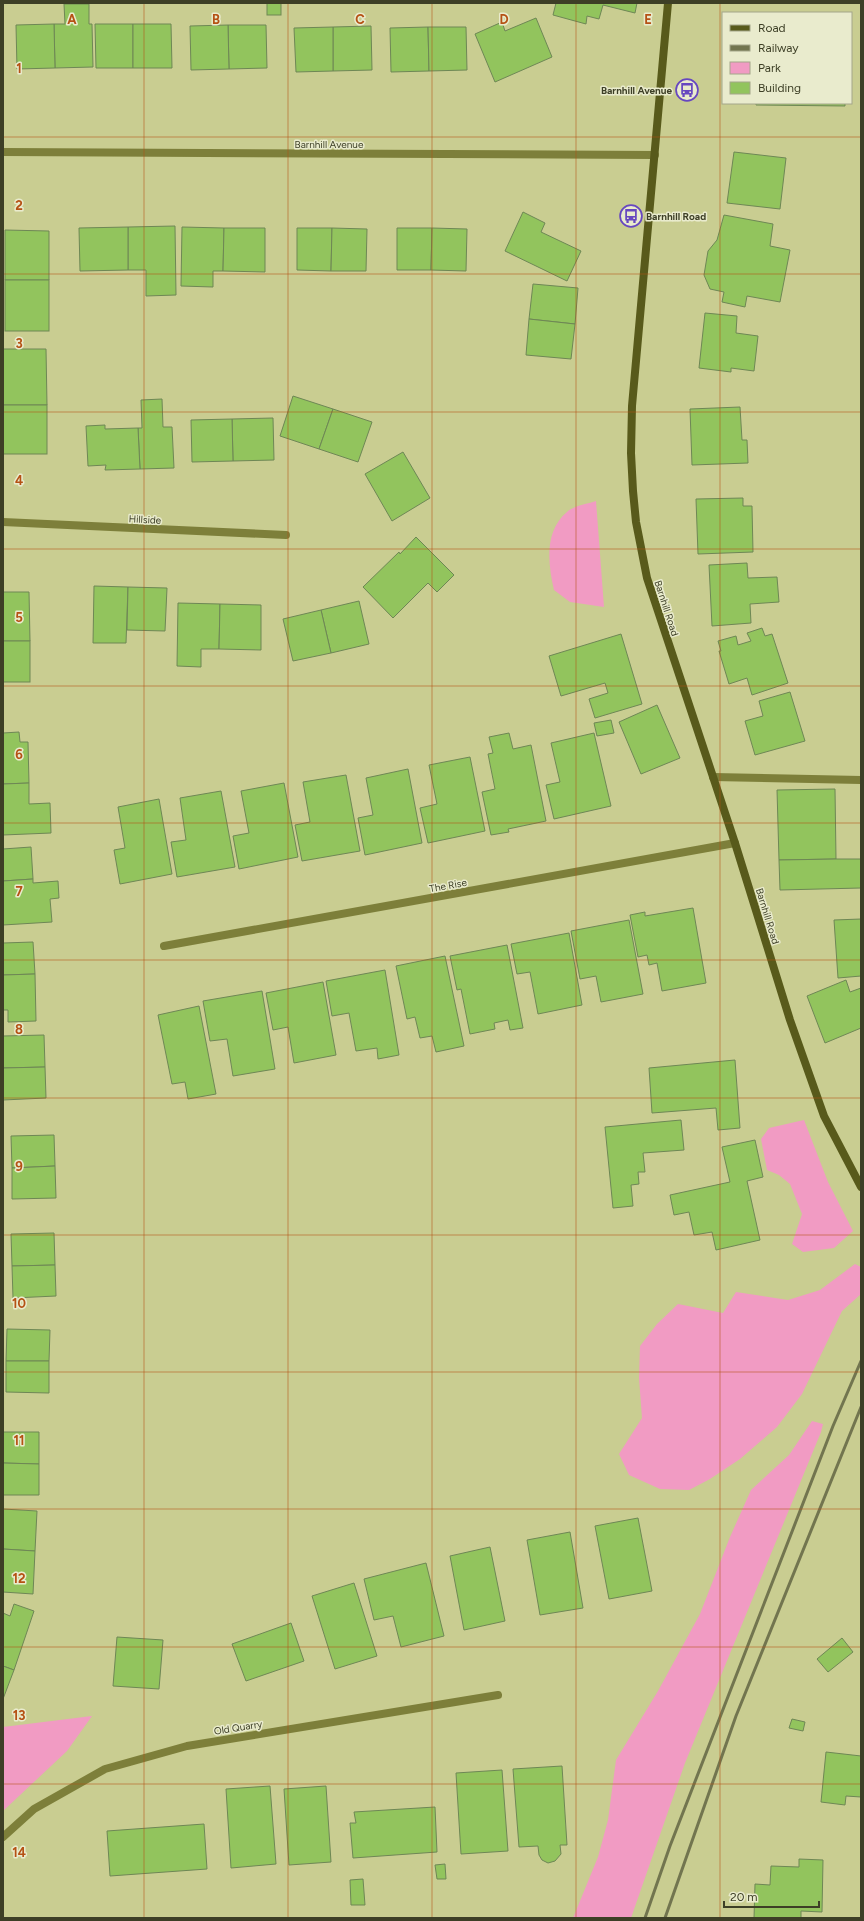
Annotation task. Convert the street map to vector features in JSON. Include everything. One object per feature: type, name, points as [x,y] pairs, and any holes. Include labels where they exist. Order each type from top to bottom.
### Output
[{"type":"main road","name":"Barnhill Road","points":[[668,3],[632,406],[631,453],[636,522],[647,578],[735,843],[790,1020],[824,1116],[861,1187]]},
{"type":"street","name":"Barnhill Avenue","points":[[3,152],[655,155]]},
{"type":"street","name":"Hillside","points":[[3,522],[286,535]]},
{"type":"street","points":[[713,777],[861,780]]},
{"type":"street","name":"The Rise","points":[[164,946],[735,843]]},
{"type":"street","name":"Old Quarry","points":[[3,1838],[34,1809],[105,1769],[187,1746],[498,1696]]},
{"type":"green space","points":[[596,501],[604,607],[570,602],[554,590],[549,559],[551,538],[554,529],[560,520],[573,508]]},
{"type":"green space","points":[[804,1120],[828,1182],[853,1231],[834,1248],[803,1252],[792,1244],[802,1214],[790,1184],[779,1175],[767,1170],[761,1139],[769,1128]]},
{"type":"green space","points":[[855,1264],[861,1267],[861,1294],[842,1311],[802,1394],[777,1427],[740,1459],[710,1479],[689,1490],[660,1489],[629,1475],[619,1454],[642,1418],[639,1378],[640,1346],[657,1324],[678,1304],[723,1313],[736,1292],[788,1300],[820,1290]]},
{"type":"green space","points":[[812,1421],[823,1424],[821,1432],[685,1763],[631,1918],[573,1918],[598,1857],[608,1820],[616,1760],[658,1691],[700,1614],[730,1537],[751,1490],[789,1455]]},
{"type":"green space","points":[[92,1716],[67,1751],[3,1811],[3,1727]]},
{"type":"building","points":[[267,3],[281,3],[281,15],[267,15]]},
{"type":"building","points":[[556,3],[637,3],[635,13],[603,5],[599,19],[587,16],[586,24],[553,15]]},
{"type":"building","points":[[64,4],[89,4],[89,24],[92,24],[93,67],[55,68],[54,24],[65,24]]},
{"type":"building","points":[[536,18],[552,57],[495,82],[475,34],[502,22],[505,31]]},
{"type":"building","points":[[54,24],[55,68],[17,69],[16,25]]},
{"type":"building","points":[[95,24],[133,24],[133,68],[96,68]]},
{"type":"building","points":[[133,24],[171,24],[172,68],[133,68]]},
{"type":"building","points":[[228,25],[266,25],[267,68],[229,69]]},
{"type":"building","points":[[228,25],[229,69],[191,70],[190,26]]},
{"type":"building","points":[[371,26],[372,70],[333,71],[333,27]]},
{"type":"building","points":[[333,27],[333,71],[296,72],[294,28]]},
{"type":"building","points":[[428,27],[429,71],[391,72],[390,28]]},
{"type":"building","points":[[428,27],[466,27],[467,70],[429,71]]},
{"type":"building","points":[[845,104],[845,106],[756,105]]},
{"type":"building","points":[[734,152],[786,158],[780,209],[727,203]]},
{"type":"building","points":[[523,212],[545,223],[541,232],[581,251],[567,281],[505,251]]},
{"type":"building","points":[[724,215],[773,224],[770,246],[790,250],[780,302],[747,296],[745,307],[722,302],[724,292],[710,289],[704,275],[708,251],[717,240]]},
{"type":"building","points":[[175,226],[176,295],[146,296],[146,270],[128,270],[128,227]]},
{"type":"building","points":[[128,227],[128,270],[80,271],[79,228]]},
{"type":"building","points":[[182,227],[224,228],[223,271],[213,271],[213,287],[181,286]]},
{"type":"building","points":[[224,228],[265,228],[265,272],[223,271]]},
{"type":"building","points":[[297,228],[332,228],[331,271],[297,270]]},
{"type":"building","points":[[332,228],[367,229],[366,271],[331,271]]},
{"type":"building","points":[[397,228],[432,228],[431,270],[397,270]]},
{"type":"building","points":[[432,228],[467,229],[466,271],[431,270]]},
{"type":"building","points":[[5,230],[49,231],[49,280],[5,280]]},
{"type":"building","points":[[5,280],[49,280],[49,331],[5,331]]},
{"type":"building","points":[[533,284],[578,288],[575,324],[529,319]]},
{"type":"building","points":[[705,313],[737,316],[736,333],[758,336],[754,371],[731,368],[731,372],[699,368]]},
{"type":"building","points":[[529,319],[575,324],[571,359],[526,355]]},
{"type":"building","points":[[3,349],[46,349],[47,405],[3,405]]},
{"type":"building","points":[[293,396],[333,409],[319,449],[280,436]]},
{"type":"building","points":[[162,399],[163,427],[172,427],[174,468],[140,469],[138,428],[142,428],[141,400]]},
{"type":"building","points":[[3,405],[47,405],[47,454],[3,454]]},
{"type":"building","points":[[740,407],[742,440],[747,440],[748,463],[692,465],[690,409]]},
{"type":"building","points":[[333,409],[372,422],[358,462],[319,449]]},
{"type":"building","points":[[273,418],[274,460],[233,461],[232,419]]},
{"type":"building","points":[[232,419],[233,461],[192,462],[191,420]]},
{"type":"building","points":[[105,425],[105,429],[138,428],[140,469],[105,470],[106,465],[88,466],[86,426]]},
{"type":"building","points":[[403,452],[430,498],[392,521],[365,474]]},
{"type":"building","points":[[743,498],[743,506],[752,506],[753,552],[698,554],[696,499]]},
{"type":"building","points":[[416,537],[454,575],[437,592],[428,583],[393,618],[363,587],[399,552],[400,554]]},
{"type":"building","points":[[747,563],[748,578],[777,577],[779,602],[750,604],[751,623],[712,626],[709,565]]},
{"type":"building","points":[[94,586],[128,587],[126,643],[93,643]]},
{"type":"building","points":[[128,587],[167,588],[165,631],[127,630]]},
{"type":"building","points":[[3,592],[29,592],[30,641],[3,641]]},
{"type":"building","points":[[359,601],[369,644],[331,653],[321,610]]},
{"type":"building","points":[[178,603],[220,604],[219,649],[201,649],[201,667],[177,666]]},
{"type":"building","points":[[220,604],[261,605],[261,650],[219,649]]},
{"type":"building","points":[[321,610],[331,653],[293,661],[283,619]]},
{"type":"building","points":[[762,628],[765,636],[772,634],[788,683],[752,695],[747,678],[729,684],[719,651],[721,651],[718,641],[736,636],[738,645],[751,641],[747,633]]},
{"type":"building","points":[[621,634],[642,704],[595,718],[589,699],[608,693],[605,683],[561,696],[549,656]]},
{"type":"building","points":[[3,641],[30,641],[30,682],[3,682]]},
{"type":"building","points":[[790,692],[805,741],[755,755],[745,721],[763,716],[759,701]]},
{"type":"building","points":[[657,705],[680,758],[641,774],[619,722]]},
{"type":"building","points":[[611,720],[614,733],[597,736],[594,723]]},
{"type":"building","points":[[19,732],[20,742],[28,742],[29,783],[3,784],[3,733]]},
{"type":"building","points":[[509,733],[513,749],[531,745],[546,821],[508,829],[509,832],[491,835],[482,792],[495,789],[488,754],[493,753],[489,737]]},
{"type":"building","points":[[594,733],[611,806],[554,819],[546,785],[560,782],[551,743]]},
{"type":"building","points":[[470,757],[485,831],[428,843],[420,808],[437,804],[429,765]]},
{"type":"building","points":[[408,769],[422,843],[365,855],[358,818],[373,815],[366,778]]},
{"type":"building","points":[[346,775],[360,851],[302,861],[295,825],[310,822],[303,782]]},
{"type":"building","points":[[29,783],[29,804],[50,803],[51,833],[3,835],[3,784]]},
{"type":"building","points":[[284,783],[298,857],[239,869],[233,836],[249,833],[241,791]]},
{"type":"building","points":[[835,789],[836,859],[779,860],[777,790]]},
{"type":"building","points":[[221,791],[235,867],[177,877],[171,842],[186,840],[180,798]]},
{"type":"building","points":[[159,799],[172,874],[120,884],[114,850],[125,848],[118,807]]},
{"type":"building","points":[[31,847],[33,879],[3,881],[3,849]]},
{"type":"building","points":[[861,859],[861,888],[780,890],[779,860]]},
{"type":"building","points":[[33,879],[33,883],[58,881],[59,898],[50,899],[52,922],[3,925],[3,881]]},
{"type":"building","points":[[693,908],[706,983],[662,991],[657,963],[649,965],[647,955],[638,957],[630,915],[645,912],[645,916]]},
{"type":"building","points":[[861,919],[861,976],[838,978],[834,920]]},
{"type":"building","points":[[629,920],[643,994],[601,1002],[596,976],[580,979],[571,931]]},
{"type":"building","points":[[569,933],[582,1005],[538,1014],[530,972],[517,974],[511,944]]},
{"type":"building","points":[[33,942],[35,974],[3,975],[3,943]]},
{"type":"building","points":[[507,945],[523,1028],[510,1030],[508,1020],[494,1023],[495,1029],[470,1034],[461,989],[457,990],[450,956]]},
{"type":"building","points":[[445,956],[464,1046],[436,1052],[432,1036],[420,1038],[415,1017],[407,1019],[396,966]]},
{"type":"building","points":[[385,970],[399,1055],[378,1059],[377,1048],[356,1051],[349,1013],[332,1016],[326,981]]},
{"type":"building","points":[[35,974],[36,1021],[8,1022],[8,1010],[3,1010],[3,975]]},
{"type":"building","points":[[846,980],[850,992],[861,988],[861,1028],[825,1043],[807,996]]},
{"type":"building","points":[[323,982],[336,1055],[294,1063],[288,1027],[273,1030],[266,993]]},
{"type":"building","points":[[262,991],[275,1069],[233,1076],[227,1039],[210,1041],[203,1001]]},
{"type":"building","points":[[199,1006],[216,1094],[188,1099],[185,1082],[172,1084],[158,1015]]},
{"type":"building","points":[[44,1035],[45,1067],[3,1068],[3,1036]]},
{"type":"building","points":[[735,1060],[740,1128],[718,1130],[716,1108],[652,1113],[649,1068]]},
{"type":"building","points":[[45,1067],[46,1098],[3,1100],[3,1068]]},
{"type":"building","points":[[681,1120],[684,1150],[643,1153],[645,1172],[638,1172],[639,1184],[631,1185],[633,1206],[613,1208],[605,1127]]},
{"type":"building","points":[[54,1135],[55,1166],[12,1168],[11,1136]]},
{"type":"building","points":[[755,1140],[763,1177],[747,1181],[760,1240],[716,1250],[712,1232],[694,1235],[689,1212],[674,1215],[670,1195],[730,1182],[722,1147]]},
{"type":"building","points":[[55,1166],[56,1198],[12,1199],[12,1168]]},
{"type":"building","points":[[54,1233],[55,1265],[12,1266],[11,1234]]},
{"type":"building","points":[[55,1265],[56,1296],[13,1298],[12,1266]]},
{"type":"building","points":[[7,1329],[50,1330],[49,1361],[6,1361]]},
{"type":"building","points":[[6,1361],[49,1361],[49,1393],[6,1392]]},
{"type":"building","points":[[3,1432],[39,1432],[39,1464],[3,1463]]},
{"type":"building","points":[[3,1463],[39,1464],[39,1495],[3,1495]]},
{"type":"building","points":[[3,1509],[37,1511],[35,1551],[3,1549]]},
{"type":"building","points":[[638,1518],[652,1591],[609,1599],[595,1526]]},
{"type":"building","points":[[570,1532],[583,1608],[540,1615],[527,1540]]},
{"type":"building","points":[[490,1547],[505,1621],[464,1630],[450,1556]]},
{"type":"building","points":[[3,1549],[35,1551],[33,1594],[3,1592]]},
{"type":"building","points":[[426,1563],[444,1636],[401,1647],[393,1616],[374,1620],[364,1579]]},
{"type":"building","points":[[354,1583],[377,1656],[335,1669],[312,1596]]},
{"type":"building","points":[[14,1604],[34,1611],[14,1670],[3,1666],[3,1613],[10,1616]]},
{"type":"building","points":[[291,1623],[304,1661],[246,1681],[232,1644]]},
{"type":"building","points":[[117,1637],[163,1640],[159,1689],[113,1686]]},
{"type":"building","points":[[842,1638],[853,1652],[828,1672],[817,1659]]},
{"type":"building","points":[[3,1666],[14,1670],[3,1699]]},
{"type":"building","points":[[792,1719],[805,1722],[803,1731],[789,1728]]},
{"type":"building","points":[[826,1752],[861,1756],[861,1797],[846,1796],[845,1805],[821,1802]]},
{"type":"building","points":[[562,1766],[567,1845],[560,1845],[561,1854],[555,1861],[548,1863],[542,1860],[539,1855],[538,1846],[519,1847],[513,1769]]},
{"type":"building","points":[[502,1770],[508,1851],[461,1854],[456,1773]]},
{"type":"building","points":[[270,1786],[276,1864],[231,1868],[226,1789]]},
{"type":"building","points":[[326,1786],[331,1862],[289,1865],[284,1789]]},
{"type":"building","points":[[435,1807],[437,1852],[353,1858],[350,1823],[356,1823],[354,1812]]},
{"type":"building","points":[[204,1824],[207,1869],[110,1876],[107,1831]]},
{"type":"building","points":[[799,1859],[823,1860],[822,1912],[801,1911],[801,1918],[754,1918],[755,1884],[770,1885],[771,1866],[799,1867]]},
{"type":"building","points":[[445,1864],[446,1879],[437,1879],[435,1865]]},
{"type":"building","points":[[363,1879],[365,1905],[351,1905],[350,1880]]},
{"type":"railway","points":[[645,1918],[670,1846],[833,1426],[861,1361]]},
{"type":"railway","points":[[665,1918],[736,1716],[861,1407]]},
{"type":"place","name":"Barnhill Avenue","points":[[687,90]]},
{"type":"place","name":"Barnhill Road","points":[[631,216]]}]
